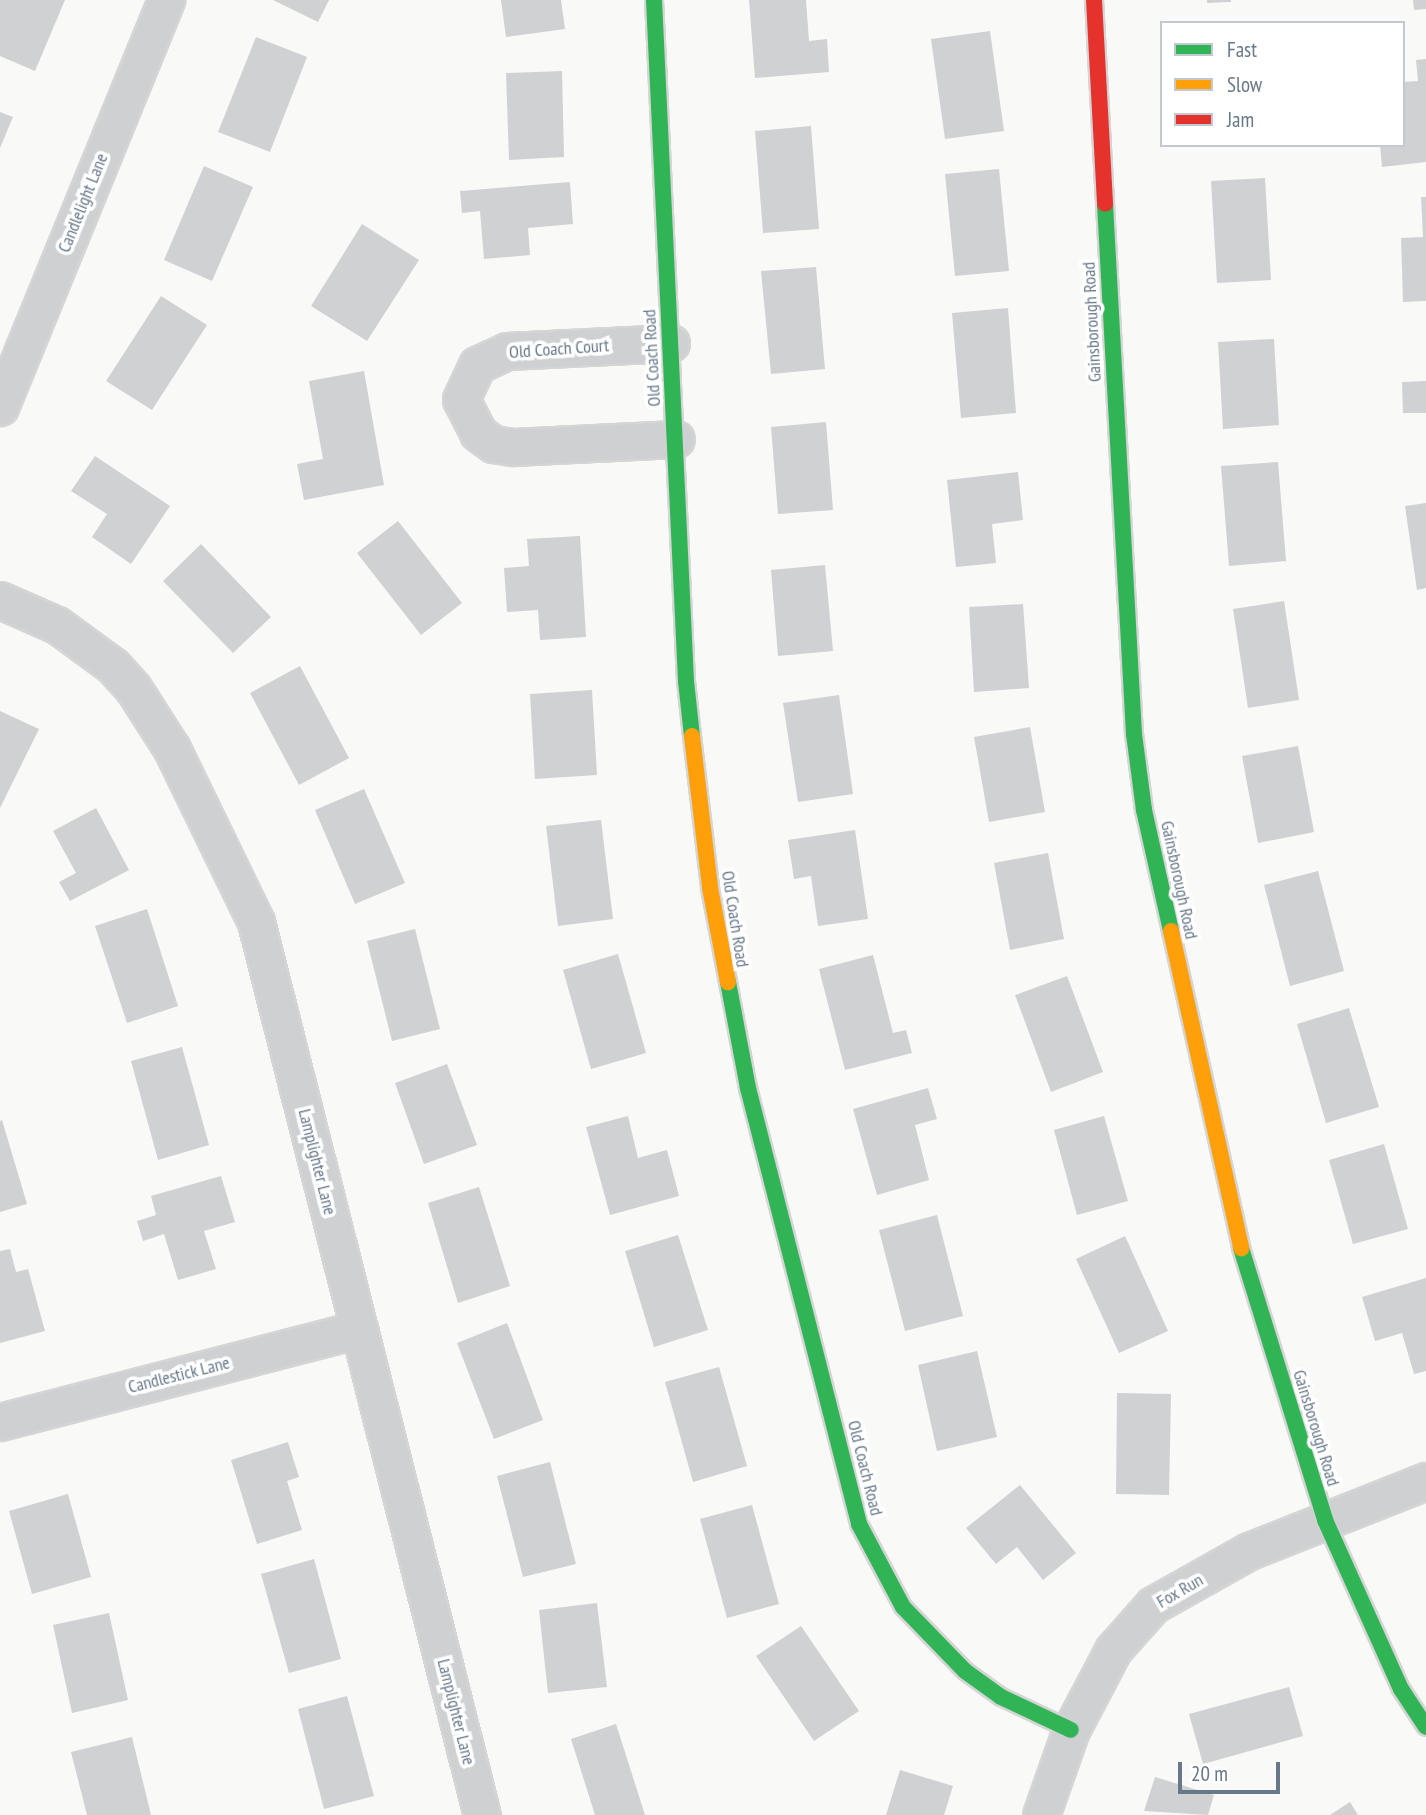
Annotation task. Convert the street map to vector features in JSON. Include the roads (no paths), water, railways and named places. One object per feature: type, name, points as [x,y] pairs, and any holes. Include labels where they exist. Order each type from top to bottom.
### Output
[{"type":"street","name":"Candlelight Lane","points":[[0,407],[166,0]]},
{"type":"street","name":"Old Coach Road","points":[[654,0],[686,681],[723,965],[748,1088],[859,1524],[903,1607],[931,1640],[1001,1697],[1071,1730]]},
{"type":"street","name":"Gainsborough Road","points":[[1094,0],[1134,734],[1144,810],[1245,1266],[1325,1520],[1401,1689],[1426,1727]]},
{"type":"street","name":"Old Coach Court","points":[[671,342],[508,351],[477,365],[461,399],[467,418],[493,444],[513,447],[676,439]]},
{"type":"street","name":"Lamplighter Lane","points":[[0,600],[57,625],[113,666],[133,688],[172,749],[245,893],[265,953],[482,1815]]},
{"type":"street","name":"Candlestick Lane","points":[[0,1422],[359,1329]]},
{"type":"street","name":"Fox Run","points":[[1041,1815],[1071,1730],[1113,1650],[1153,1605],[1250,1551],[1426,1481]]}]
